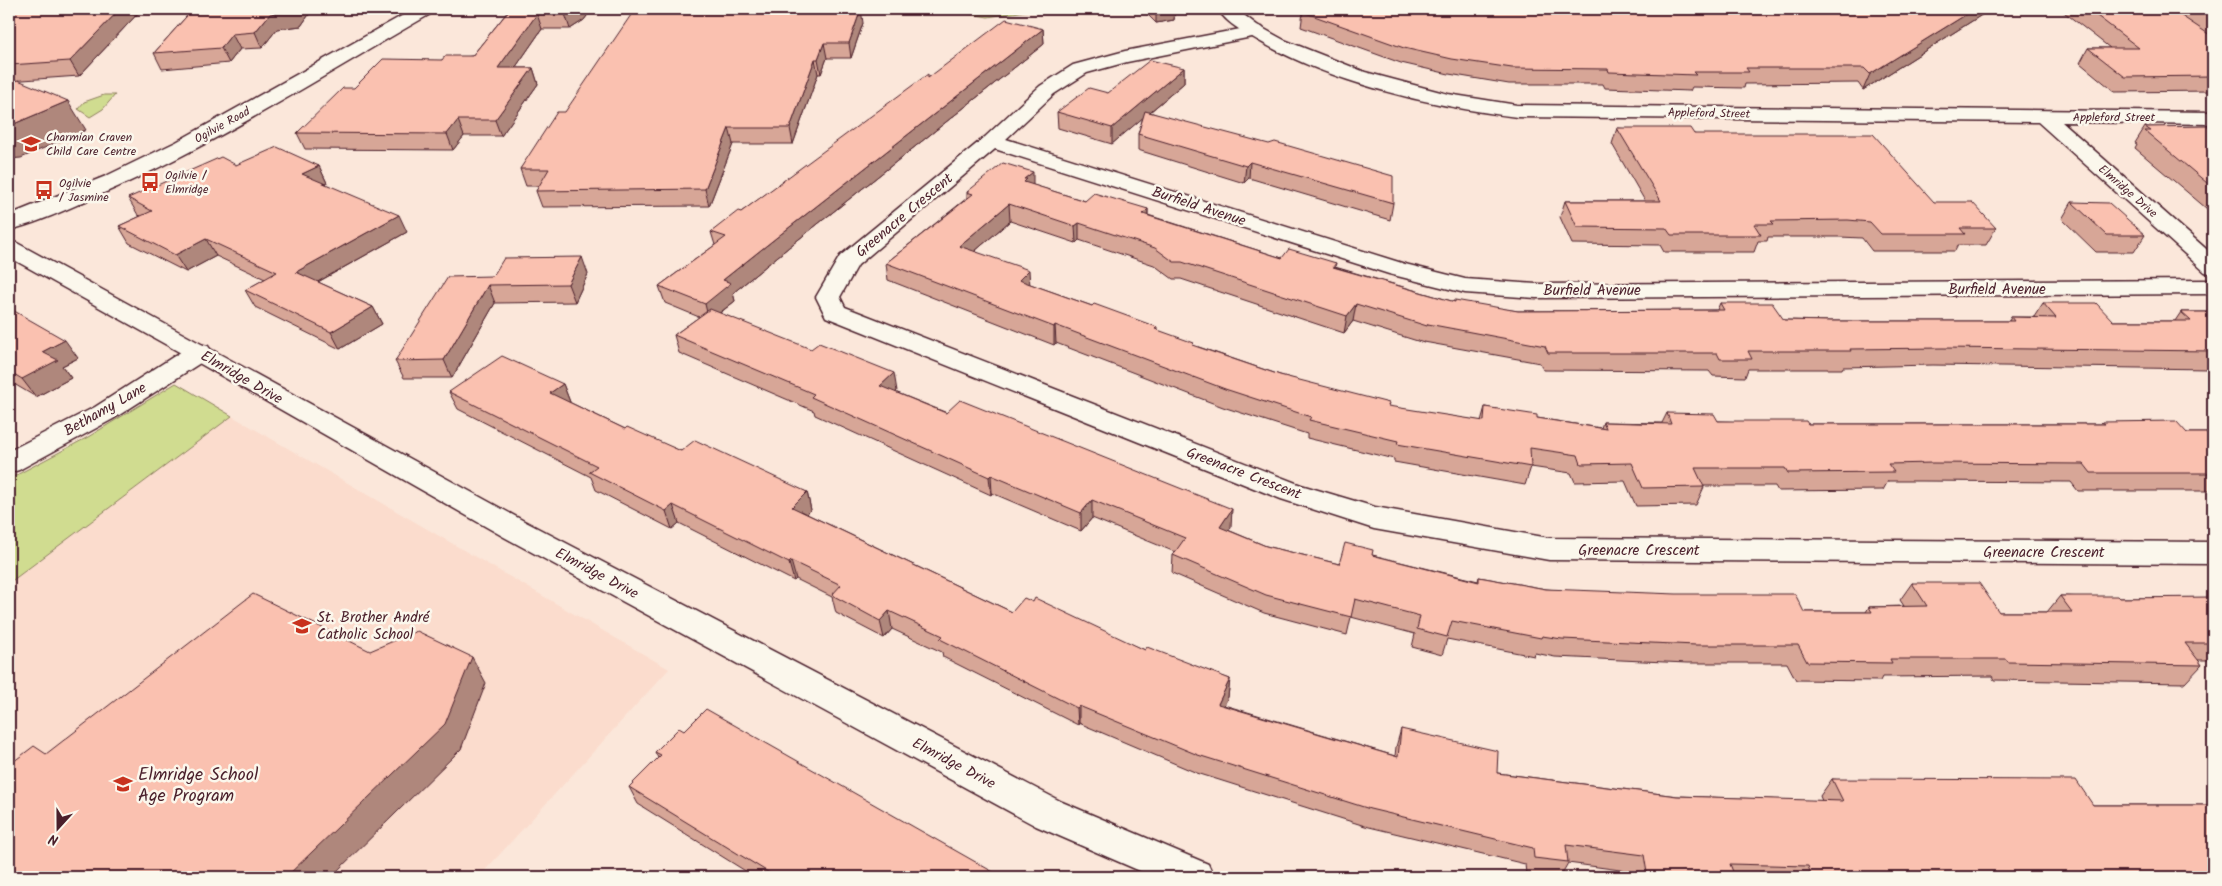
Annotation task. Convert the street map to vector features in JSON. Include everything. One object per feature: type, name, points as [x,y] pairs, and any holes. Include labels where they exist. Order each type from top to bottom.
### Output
[{"type":"street","name":"Ogilvie Road","points":[[9,224],[107,184],[147,165],[239,116],[426,9]]},
{"type":"street","name":"Appleford Street","points":[[1226,9],[1256,31],[1292,52],[1378,84],[1433,98],[1517,111],[2213,118]]},
{"type":"street","name":"Greenacre Crescent","points":[[1256,31],[1125,57],[1080,69],[1047,90],[992,141],[848,261],[828,297],[835,312],[1291,492],[1374,518],[1549,550],[2213,554]]},
{"type":"street","name":"Elmridge Drive","points":[[2042,116],[2213,267]]},
{"type":"street","name":"Burfield Avenue","points":[[992,141],[1396,268],[1466,286],[1536,291],[2213,287]]},
{"type":"street","name":"Elmridge Drive","points":[[9,248],[199,352],[514,529],[1040,809],[1195,877]]},
{"type":"street","name":"Bethamy Lane","points":[[9,463],[104,413],[199,352]]},
{"type":"shaded area","name":"St. Brother André Catholic School","points":[[232,416],[669,669],[479,877],[9,877],[9,583]]},
{"type":"green space","points":[[940,9],[1038,9],[988,17]]},
{"type":"green space","points":[[104,95],[115,95],[103,109],[90,117],[78,109],[84,102]]},
{"type":"green space","points":[[176,383],[232,416],[9,583],[9,479],[88,437]]},
{"type":"building","points":[[9,9],[120,9],[70,61],[9,65]]},
{"type":"building","points":[[193,9],[296,9],[294,11],[270,14],[255,32],[232,34],[221,48],[154,53]]},
{"type":"building","points":[[510,9],[574,9],[565,14],[537,14],[498,68],[533,68],[495,120],[458,120],[447,134],[297,133],[343,88],[354,88],[383,59],[442,60],[445,56],[472,56]]},
{"type":"building","points":[[726,9],[861,9],[849,43],[824,43],[818,59],[815,59],[790,128],[729,128],[705,189],[536,191],[549,169],[520,169],[557,112],[565,112],[633,12],[724,11]]},
{"type":"building","points":[[1311,9],[1532,9],[1539,11],[1537,9],[1975,9],[1870,74],[1864,68],[1746,68],[1749,72],[1693,72],[1696,75],[1609,72],[1608,69],[1512,68],[1452,59],[1404,48],[1303,12]]},
{"type":"building","points":[[2088,9],[2171,9],[2213,37],[2213,76],[2125,77],[2088,48],[2139,48]]},
{"type":"building","points":[[2201,9],[2213,9],[2213,17]]},
{"type":"building","points":[[1006,19],[1043,29],[723,280],[731,283],[705,304],[659,286],[726,237],[711,232],[738,211],[741,212],[928,74],[928,78]]},
{"type":"building","points":[[1150,60],[1184,68],[1112,128],[1057,112],[1089,88],[1108,93]]},
{"type":"building","points":[[18,80],[68,101],[9,126],[9,84]]},
{"type":"building","points":[[1145,111],[1269,144],[1275,142],[1393,176],[1393,203],[1250,162],[1246,166],[1138,134]]},
{"type":"building","points":[[2210,126],[2213,128],[2213,188],[2145,131],[2151,131],[2145,127]]},
{"type":"building","points":[[1617,128],[1690,128],[1694,134],[1873,134],[1934,202],[1972,202],[1996,228],[1960,228],[1965,234],[1881,234],[1870,222],[1848,220],[1771,221],[1774,224],[1754,224],[1761,235],[1671,235],[1666,228],[1577,227],[1565,201],[1661,201]]},
{"type":"building","points":[[277,147],[319,166],[302,174],[399,215],[296,272],[373,307],[331,332],[245,290],[277,272],[206,239],[175,255],[119,226],[152,211],[128,198],[221,157],[236,165]]},
{"type":"building","points":[[1003,163],[1033,172],[1024,179],[1027,179],[1024,182],[1085,201],[1094,193],[1148,209],[1143,214],[1282,258],[1289,249],[1336,263],[1333,267],[1455,302],[1455,300],[1518,311],[1724,310],[1720,303],[1772,303],[1784,320],[1830,321],[2014,321],[2011,317],[2056,318],[2043,303],[2096,303],[2113,321],[2191,321],[2181,312],[2213,312],[2213,351],[1943,348],[1850,349],[1851,351],[1748,351],[1752,359],[1720,359],[1717,353],[1548,353],[1545,346],[1428,324],[1427,326],[1356,304],[1347,316],[1182,262],[1174,262],[1155,248],[1079,223],[1075,226],[1009,204],[959,246],[1029,270],[1019,280],[1157,327],[1155,329],[1194,343],[1192,345],[1280,375],[1389,403],[1388,406],[1484,421],[1485,407],[1537,415],[1537,418],[1606,429],[1603,422],[1671,424],[1667,413],[1714,414],[1718,421],[1806,421],[1808,424],[2105,424],[2102,422],[2176,421],[2187,433],[2213,433],[2213,473],[2091,473],[2084,464],[1888,464],[1894,472],[1788,473],[1785,468],[1695,468],[1704,487],[1643,488],[1632,463],[1581,464],[1578,455],[1530,448],[1531,467],[1397,444],[1398,441],[1309,420],[1311,417],[1225,389],[886,263],[973,194],[967,192]]},
{"type":"building","points":[[2072,202],[2109,203],[2145,235],[2107,235]]},
{"type":"building","points":[[582,257],[568,284],[488,285],[444,360],[395,361],[448,277],[493,276],[504,258]]},
{"type":"building","points":[[9,308],[65,340],[42,352],[58,360],[22,379],[9,371]]},
{"type":"building","points":[[710,309],[811,349],[819,343],[894,373],[880,386],[946,413],[960,400],[1232,509],[1220,527],[1266,546],[1339,564],[1345,543],[1373,550],[1372,555],[1479,582],[1479,577],[1546,589],[1676,594],[1795,594],[1804,612],[1872,612],[1869,607],[1927,606],[1912,583],[1979,583],[1999,612],[2072,612],[2060,596],[2118,596],[2120,598],[2210,597],[2209,595],[2213,595],[2213,643],[2185,643],[2202,665],[2008,662],[2006,659],[1890,659],[1892,663],[1807,662],[1798,645],[1696,645],[1562,639],[1542,636],[1541,638],[1452,621],[1447,637],[1417,629],[1420,616],[1355,599],[1351,617],[1266,595],[1173,555],[1185,538],[1092,500],[1081,513],[991,475],[989,477],[811,397],[814,394],[674,335]]},
{"type":"building","points":[[502,356],[563,384],[550,393],[625,429],[627,427],[681,451],[695,440],[807,492],[792,507],[1012,612],[1024,598],[1033,602],[1035,598],[1145,650],[1147,647],[1230,679],[1218,704],[1398,757],[1401,729],[1498,751],[1497,773],[1677,796],[1843,801],[1832,779],[2076,780],[2093,805],[2213,805],[2213,872],[2199,872],[2202,877],[2169,877],[2168,875],[1844,874],[1845,877],[1812,877],[1808,866],[1730,864],[1735,877],[1678,877],[1647,873],[1644,855],[1566,845],[1568,862],[1534,858],[1533,848],[1370,809],[1198,755],[1079,706],[1077,708],[940,639],[943,636],[889,611],[880,621],[832,595],[841,585],[791,561],[789,563],[673,505],[666,511],[589,472],[597,466],[449,392]]},
{"type":"building","points":[[253,594],[370,651],[417,631],[472,657],[445,724],[286,877],[9,877],[9,765],[34,746],[46,754]]},
{"type":"building","points":[[706,709],[1002,877],[776,877],[629,787],[661,755],[655,752],[679,728],[684,731]]},
{"type":"place","name":"Charmian Craven Child Care Centre","points":[[31,144]]},
{"type":"place","name":"Ogilvie / Elmridge","points":[[150,182]]},
{"type":"place","name":"Ogilvie / Jasmine","points":[[44,190]]},
{"type":"place","name":"St. Brother André Catholic School","points":[[302,626]]},
{"type":"place","name":"Elmridge School Age Program","points":[[123,784]]}]
